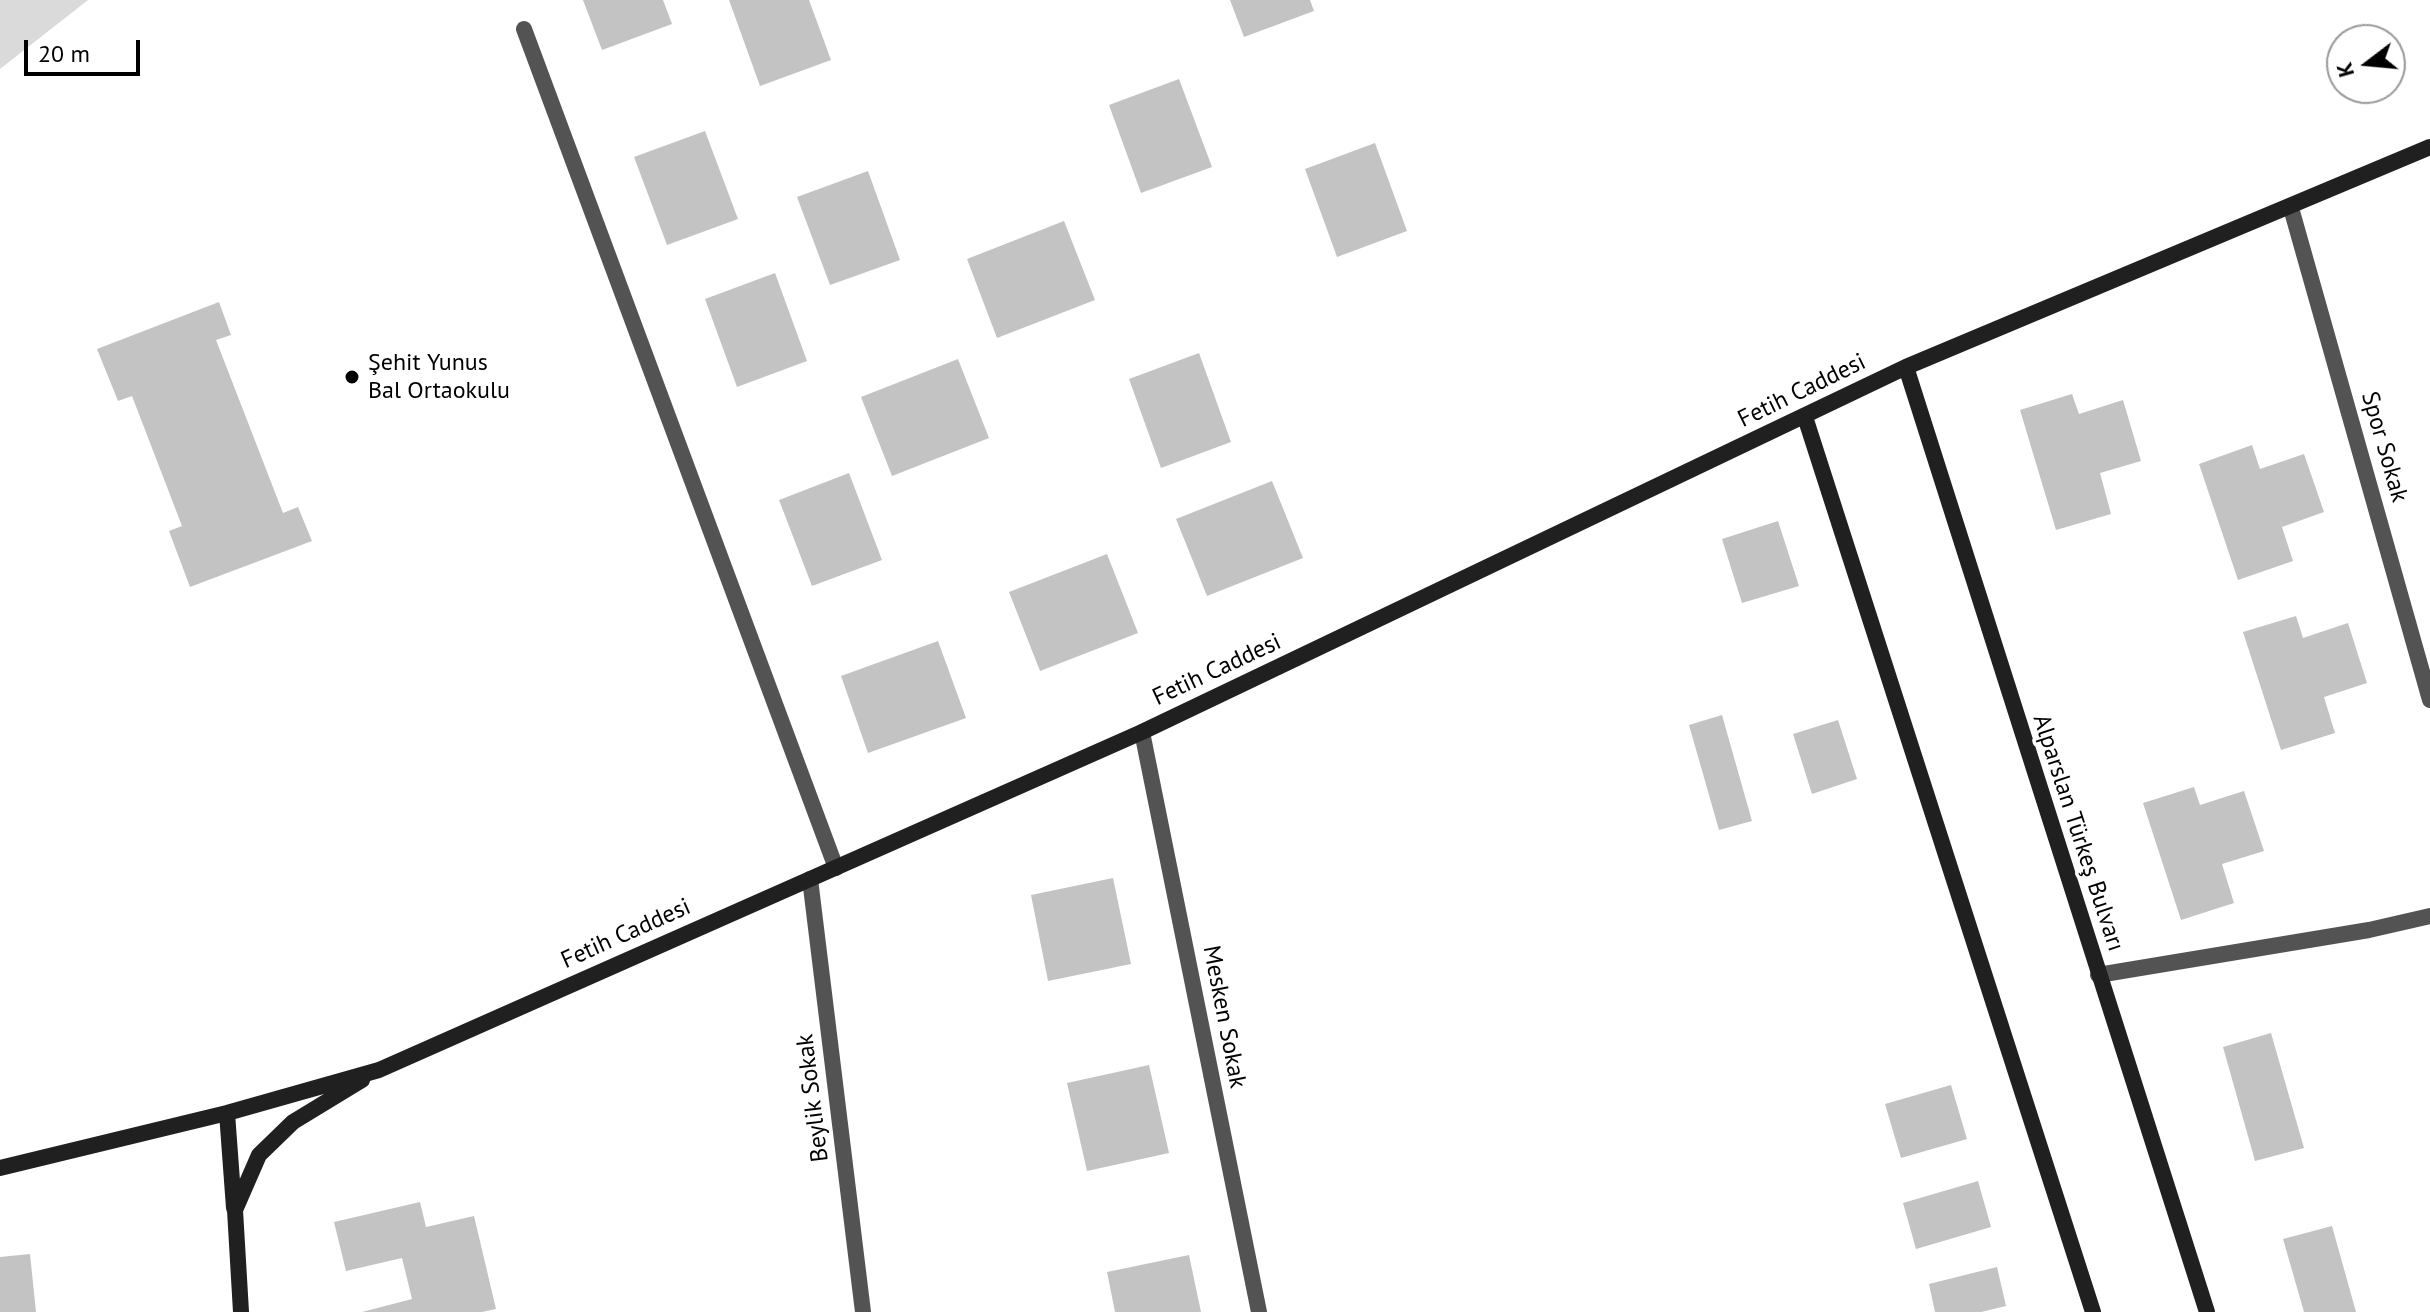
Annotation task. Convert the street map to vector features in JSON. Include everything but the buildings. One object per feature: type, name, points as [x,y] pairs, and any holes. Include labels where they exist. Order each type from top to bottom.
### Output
[{"type":"street","points":[[524,29],[836,868]]},
{"type":"street","name":"Fetih Caddesi","points":[[0,1168],[227,1113],[379,1070],[1142,732],[1906,367],[2291,208],[2430,147]]},
{"type":"street","name":"Spor Sokak","points":[[2291,208],[2430,700]]},
{"type":"street","name":"Alparslan Türkeş Bulvarı","points":[[1906,367],[2207,1312]]},
{"type":"street","points":[[1805,417],[2093,1312]]},
{"type":"street","name":"Mesken Sokak","points":[[1142,732],[1259,1312]]},
{"type":"street","name":"Beylik Sokak","points":[[810,879],[863,1312]]},
{"type":"street","points":[[2098,975],[2369,930],[2430,916]]},
{"type":"street","points":[[235,1210],[259,1155],[293,1122],[379,1070]]},
{"type":"street","points":[[227,1113],[241,1312]]},
{"type":"shaded area","points":[[0,0],[88,0],[0,69]]},
{"type":"place","name":"Şehit Yunus Bal Ortaokulu","points":[[352,377]]}]
